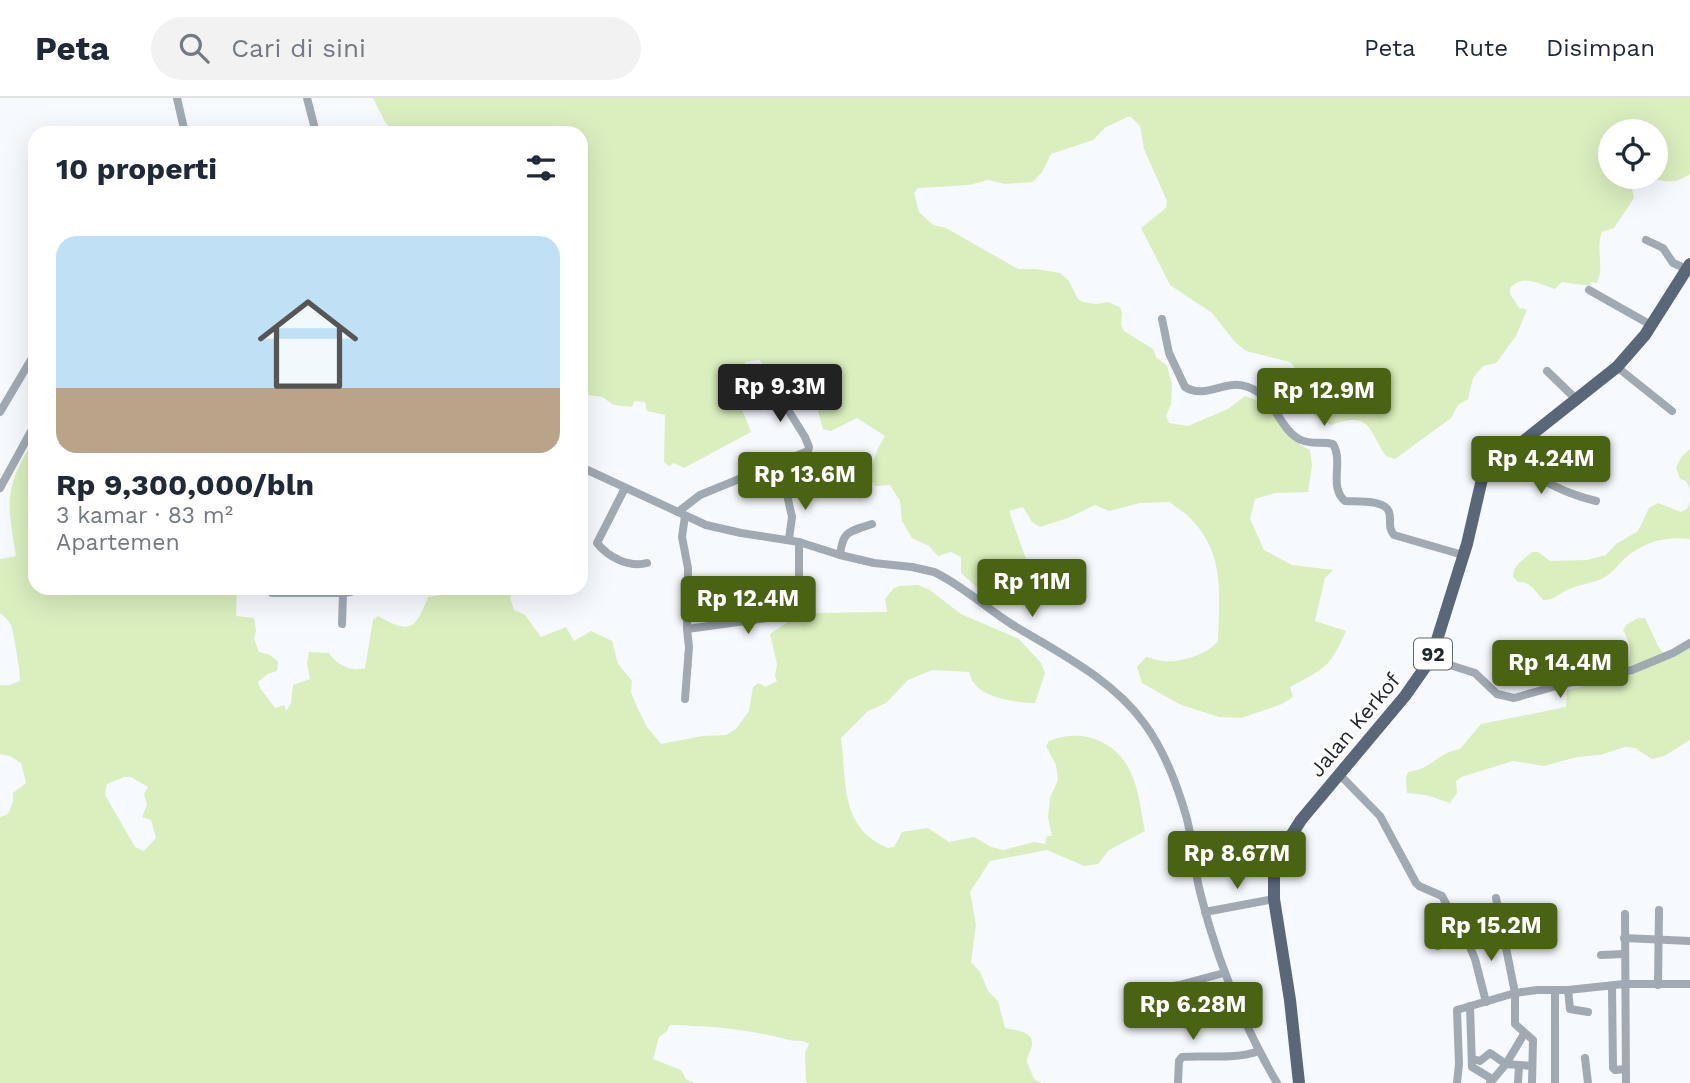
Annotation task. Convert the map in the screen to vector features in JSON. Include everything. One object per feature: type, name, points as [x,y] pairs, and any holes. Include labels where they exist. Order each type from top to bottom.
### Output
[{"type":"main road","name":"Jalan Kerkof","points":[[1299,1083],[1290,1000],[1274,899],[1274,863],[1280,850],[1301,820],[1405,696],[1432,659],[1464,555],[1482,479],[1490,467],[1617,367],[1651,325],[1688,266]]},
{"type":"street","points":[[177,98],[183,126]]},
{"type":"street","points":[[307,98],[314,126]]},
{"type":"street","points":[[1646,240],[1663,248],[1676,265],[1688,266]]},
{"type":"street","points":[[1589,290],[1651,325]]},
{"type":"street","points":[[1162,319],[1169,353],[1185,387],[1200,393],[1236,384],[1257,391],[1269,400],[1289,431],[1299,439],[1310,443],[1333,444],[1337,455],[1336,491],[1345,501],[1373,502],[1387,508],[1390,513],[1390,531],[1398,537],[1464,555]]},
{"type":"street","points":[[0,412],[28,365]]},
{"type":"street","points":[[1617,367],[1672,411]]},
{"type":"street","points":[[1547,371],[1577,400]]},
{"type":"street","points":[[685,699],[689,647],[688,568],[681,514],[701,495],[808,450],[806,437],[775,389]]},
{"type":"street","points":[[0,488],[28,437]]},
{"type":"street","points":[[1510,451],[1555,487],[1596,501]]},
{"type":"street","points":[[588,470],[706,525],[789,539],[840,555],[874,563],[924,569],[944,577],[1003,619],[1094,676],[1132,709],[1152,736],[1174,784],[1187,821],[1205,912],[1224,973],[1258,1051],[1277,1083]]},
{"type":"street","points":[[789,539],[792,517],[786,490],[810,477]]},
{"type":"street","points":[[625,488],[597,543],[623,562],[634,565],[647,563]]},
{"type":"street","points":[[840,555],[845,533],[872,524]]},
{"type":"street","points":[[799,542],[799,590]]},
{"type":"street","points":[[342,624],[343,595]]},
{"type":"street","points":[[687,629],[805,613]]},
{"type":"street","points":[[1432,659],[1475,673],[1497,694],[1514,698],[1567,683],[1632,670],[1690,643]]},
{"type":"street","points":[[1339,774],[1380,816],[1416,883],[1442,896],[1451,914]]},
{"type":"street","points":[[1496,898],[1516,993],[1515,1024],[1533,1040],[1532,1083]]},
{"type":"street","points":[[1205,912],[1274,899]]},
{"type":"street","points":[[1658,985],[1659,911]]},
{"type":"street","points":[[1625,915],[1626,1083]]},
{"type":"street","points":[[1461,926],[1475,959],[1486,1002]]},
{"type":"street","points":[[1438,946],[1465,936]]},
{"type":"street","points":[[1624,938],[1690,941]]},
{"type":"street","points":[[1601,955],[1624,954]]},
{"type":"street","points":[[1140,992],[1224,973]]},
{"type":"street","points":[[1457,1083],[1457,1010],[1516,993],[1625,984],[1690,984]]},
{"type":"street","points":[[1612,986],[1613,1068],[1625,1069]]},
{"type":"street","points":[[1555,990],[1555,1083]]},
{"type":"street","points":[[1568,990],[1570,1009],[1588,1013]]},
{"type":"street","points":[[1470,1006],[1473,1063],[1491,1081],[1506,1064],[1524,1034]]},
{"type":"street","points":[[1613,1036],[1625,1035]]},
{"type":"street","points":[[1178,1083],[1179,1061],[1182,1057],[1227,1058],[1258,1051]]},
{"type":"street","points":[[1459,1064],[1480,1061],[1490,1052],[1506,1064],[1532,1066]]},
{"type":"street","points":[[1585,1058],[1588,1083]]},
{"type":"street","points":[[1518,1083],[1519,1066]]},
{"type":"green space","points":[[373,98],[1690,98],[1690,174],[1668,181],[1668,119],[1598,119],[1598,189],[1632,189],[1634,198],[1614,228],[1602,232],[1597,283],[1591,282],[1590,286],[1562,282],[1555,289],[1526,280],[1510,288],[1510,294],[1520,309],[1527,310],[1516,336],[1496,363],[1483,366],[1473,378],[1468,399],[1458,405],[1451,418],[1395,459],[1386,456],[1371,430],[1361,421],[1344,421],[1331,425],[1319,419],[1295,395],[1298,378],[1296,369],[1290,362],[1246,351],[1235,342],[1212,313],[1170,285],[1141,228],[1166,208],[1167,201],[1144,149],[1140,126],[1130,116],[1106,127],[1093,140],[1051,154],[1042,172],[1033,182],[1005,184],[988,180],[969,185],[918,188],[914,193],[919,212],[933,225],[946,228],[1018,269],[1060,273],[1083,302],[1108,302],[1120,307],[1124,331],[1153,349],[1156,357],[1167,366],[1172,384],[1171,404],[1166,416],[1169,423],[1188,426],[1228,409],[1245,396],[1266,407],[1291,437],[1310,450],[1312,465],[1308,492],[1275,493],[1255,499],[1250,519],[1264,550],[1292,565],[1333,570],[1325,578],[1315,621],[1346,631],[1325,666],[1290,687],[1293,697],[1282,704],[1241,718],[1219,717],[1181,705],[1142,683],[1137,667],[1146,657],[1163,661],[1185,659],[1201,654],[1218,641],[1219,589],[1214,558],[1200,529],[1170,502],[1140,503],[1109,511],[1095,505],[1040,527],[1032,522],[1023,507],[1009,511],[1029,568],[1008,582],[997,597],[982,592],[961,573],[961,557],[951,552],[938,556],[929,546],[912,538],[902,521],[900,501],[890,485],[876,486],[868,478],[885,436],[857,418],[831,431],[823,429],[816,404],[805,392],[789,392],[759,360],[745,362],[746,388],[736,394],[751,432],[684,468],[674,463],[669,466],[664,462],[665,415],[647,411],[645,402],[634,401],[632,407],[614,405],[602,397],[588,395],[588,126],[389,126]]},
{"type":"green space","points":[[1690,449],[1690,489],[1686,481],[1680,479],[1676,467]]},
{"type":"green space","points":[[28,450],[28,595],[237,595],[236,616],[254,618],[254,639],[259,652],[270,655],[278,662],[277,671],[258,682],[260,688],[275,708],[284,705],[286,711],[291,703],[293,685],[310,679],[307,663],[309,652],[329,653],[344,666],[365,668],[373,620],[378,616],[398,626],[410,626],[419,616],[428,597],[440,595],[512,595],[514,610],[525,615],[541,637],[566,627],[574,641],[591,631],[612,641],[618,664],[632,681],[631,692],[637,707],[647,727],[661,744],[702,736],[726,735],[736,729],[749,711],[753,687],[759,683],[765,687],[777,681],[777,664],[770,634],[789,621],[810,618],[815,613],[887,612],[885,599],[899,586],[918,585],[930,590],[961,614],[1019,639],[1041,663],[1045,673],[1035,703],[993,696],[973,682],[969,672],[932,670],[908,680],[886,703],[868,711],[841,738],[848,802],[853,816],[861,829],[888,848],[894,847],[902,832],[928,828],[949,842],[974,837],[991,847],[1003,850],[1034,842],[1045,844],[1047,836],[1052,836],[1048,817],[1050,798],[1058,780],[1056,765],[1046,746],[1049,741],[1062,737],[1087,737],[1110,747],[1127,766],[1137,791],[1145,831],[1109,850],[1098,864],[1084,866],[1047,850],[990,861],[970,892],[976,925],[971,962],[980,972],[988,991],[998,1001],[1005,1028],[1023,1032],[1032,1040],[1027,1062],[1034,1079],[1042,1083],[808,1083],[805,1053],[809,1044],[806,1042],[730,1029],[670,1025],[659,1037],[653,1059],[681,1070],[686,1079],[694,1083],[0,1083],[0,817],[8,814],[13,793],[26,783],[21,763],[10,756],[0,754],[0,685],[20,681],[12,628],[0,613],[0,559],[16,556],[10,498],[16,474]],"holes":[[[124,777],[131,777],[148,787],[144,794],[147,805],[142,817],[151,820],[156,838],[144,851],[135,847],[105,795],[107,784]]]},
{"type":"green space","points":[[1690,502],[1690,539],[1672,538],[1647,544],[1631,553],[1603,578],[1543,600],[1529,585],[1518,582],[1513,577],[1517,566],[1532,552],[1538,552],[1550,561],[1587,560],[1606,555],[1616,544],[1638,531],[1649,508],[1658,503],[1681,512],[1687,509]]},
{"type":"green space","points":[[1638,618],[1645,618],[1658,646],[1668,659],[1690,647],[1690,740],[1664,756],[1652,759],[1635,748],[1625,747],[1544,766],[1513,761],[1461,777],[1456,781],[1457,793],[1450,803],[1426,795],[1407,793],[1408,772],[1460,749],[1481,724],[1566,707],[1567,690],[1621,678],[1630,654],[1629,643],[1623,630],[1627,624]]}]
